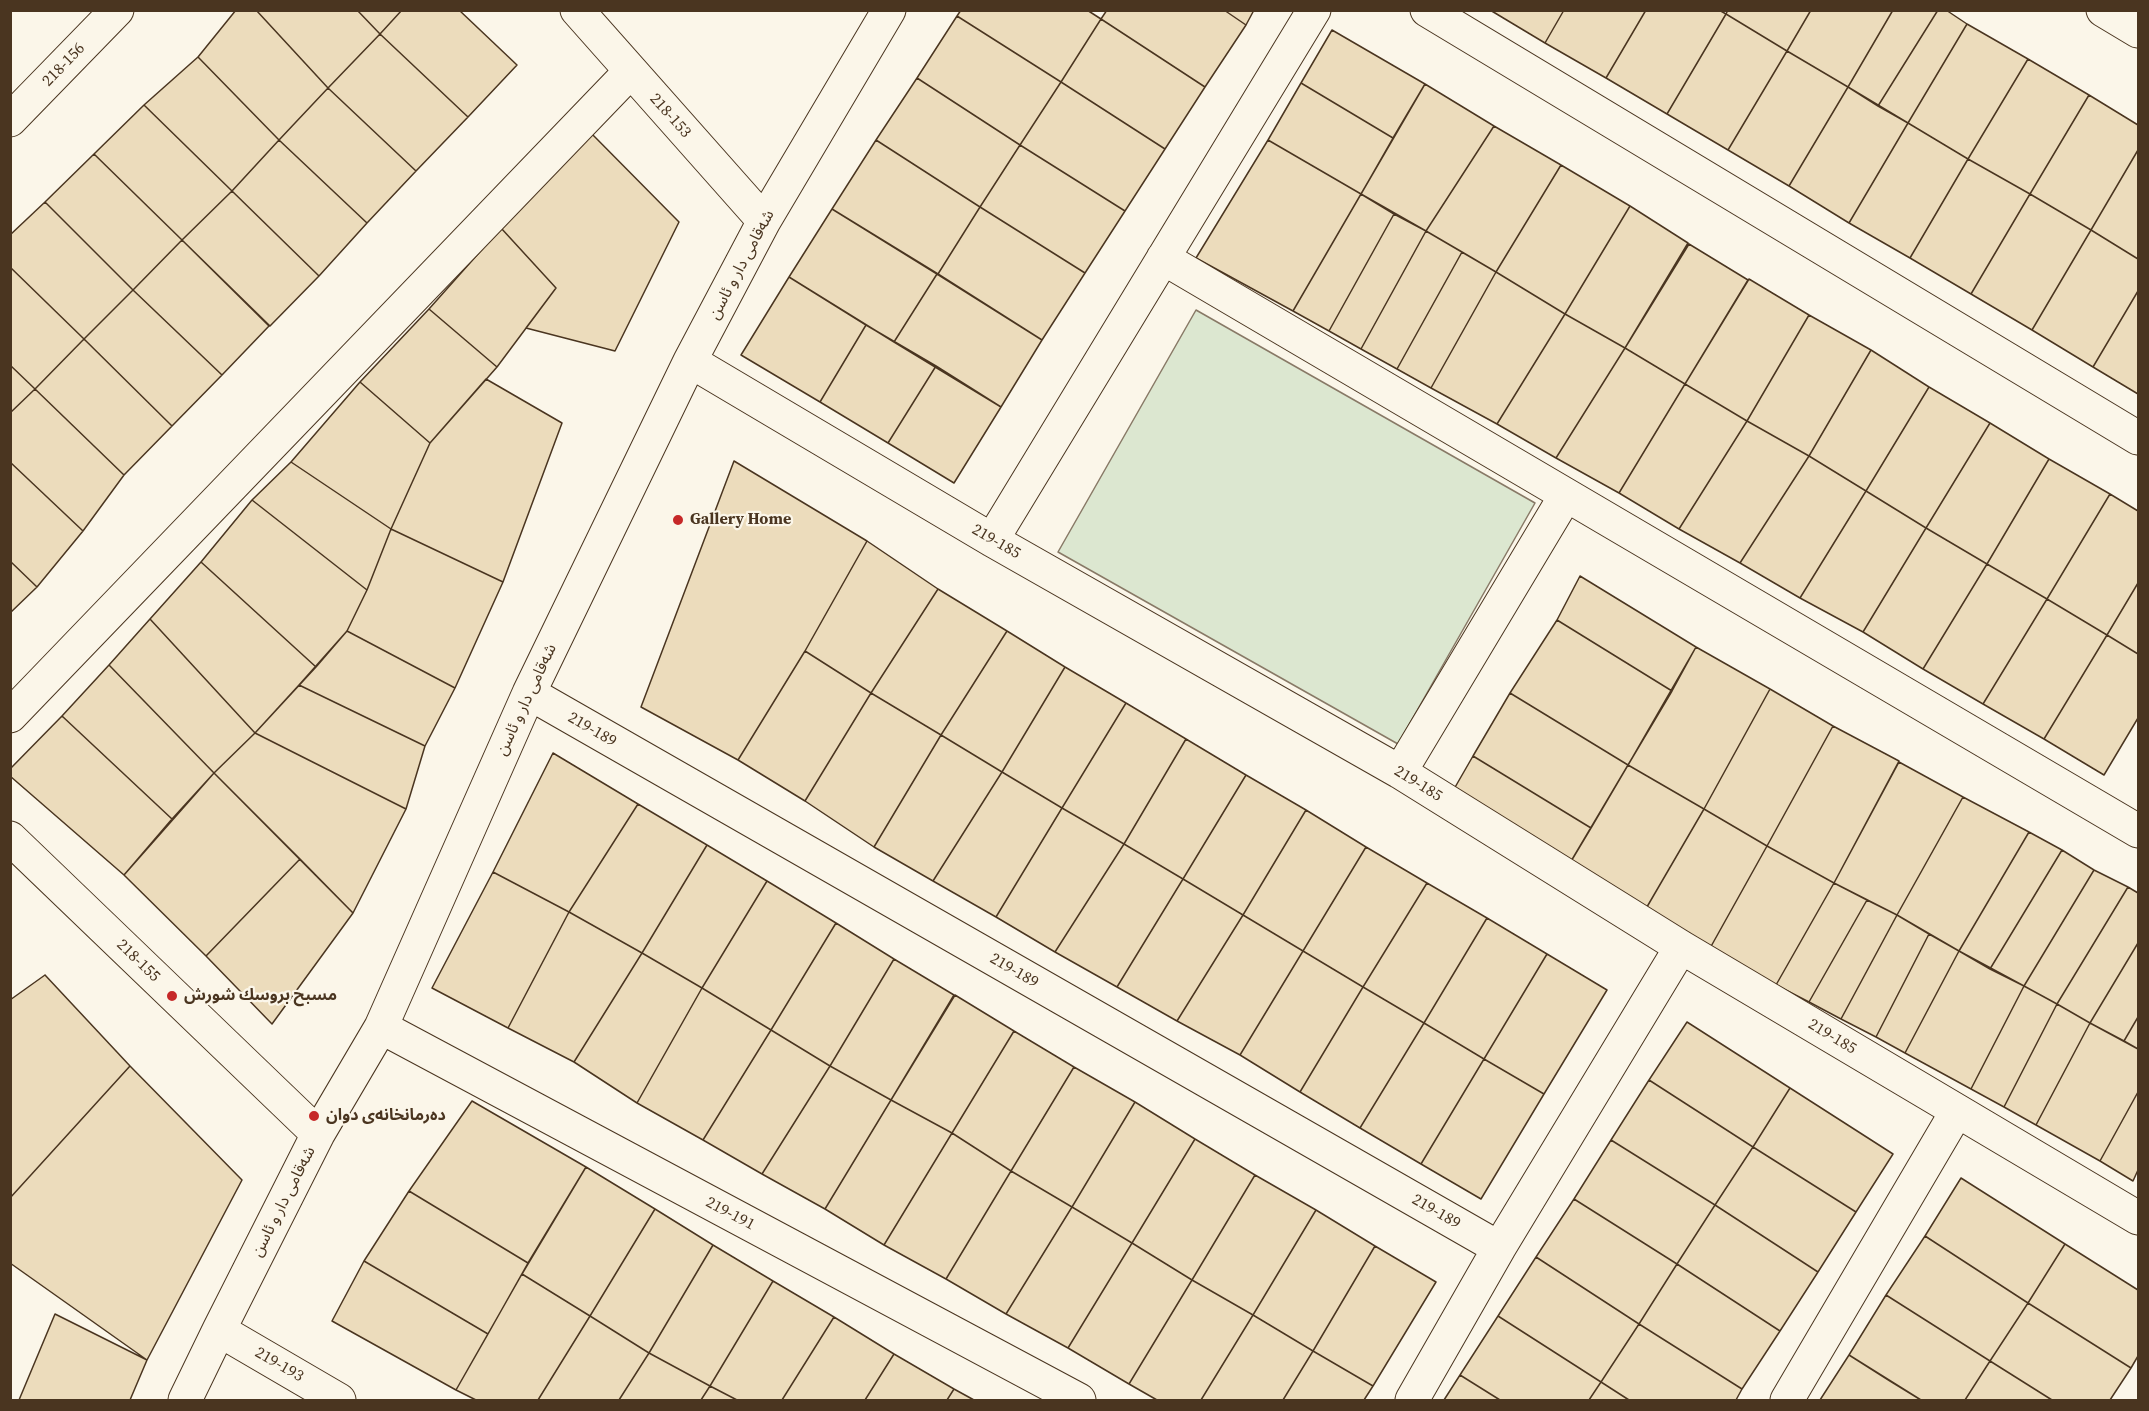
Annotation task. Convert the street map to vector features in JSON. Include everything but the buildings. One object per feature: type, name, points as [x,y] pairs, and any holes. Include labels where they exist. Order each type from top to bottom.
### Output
[{"type":"street","name":"218-156","points":[[10,120],[117,10]]},
{"type":"street","name":"218-153","points":[[577,10],[764,221]]},
{"type":"street","name":"شەقامی دار و ئاسن","points":[[185,1401],[318,1134],[381,1027],[529,693],[690,361],[764,221],[889,10]]},
{"type":"street","points":[[992,540],[1314,10]]},
{"type":"street","points":[[1427,10],[2139,438]]},
{"type":"street","points":[[2103,10],[2139,31]]},
{"type":"street","points":[[10,716],[630,72]]},
{"type":"street","points":[[1163,258],[1566,495],[2134,818]]},
{"type":"street","name":"219-185","points":[[690,361],[992,540],[1400,772],[1681,947],[2139,1218]]},
{"type":"street","points":[[1400,772],[1566,495]]},
{"type":"street","name":"219-189","points":[[529,693],[1499,1248]]},
{"type":"street","name":"218-155","points":[[10,838],[318,1134]]},
{"type":"street","points":[[1412,1401],[1499,1248],[1681,947]]},
{"type":"street","name":"219-191","points":[[381,1027],[1079,1401]]},
{"type":"street","points":[[1787,1401],[1958,1111]]},
{"type":"street","name":"219-193","points":[[219,1330],[339,1401]]},
{"type":"green space","points":[[1196,310],[1535,503],[1398,744],[1058,552]]},
{"type":"place","name":"Gallery Home","points":[[678,520]]},
{"type":"place","name":"مسبح بروسك شورش","points":[[172,996]]},
{"type":"place","name":"دەرمانخانەی دوان","points":[[314,1116]]}]
